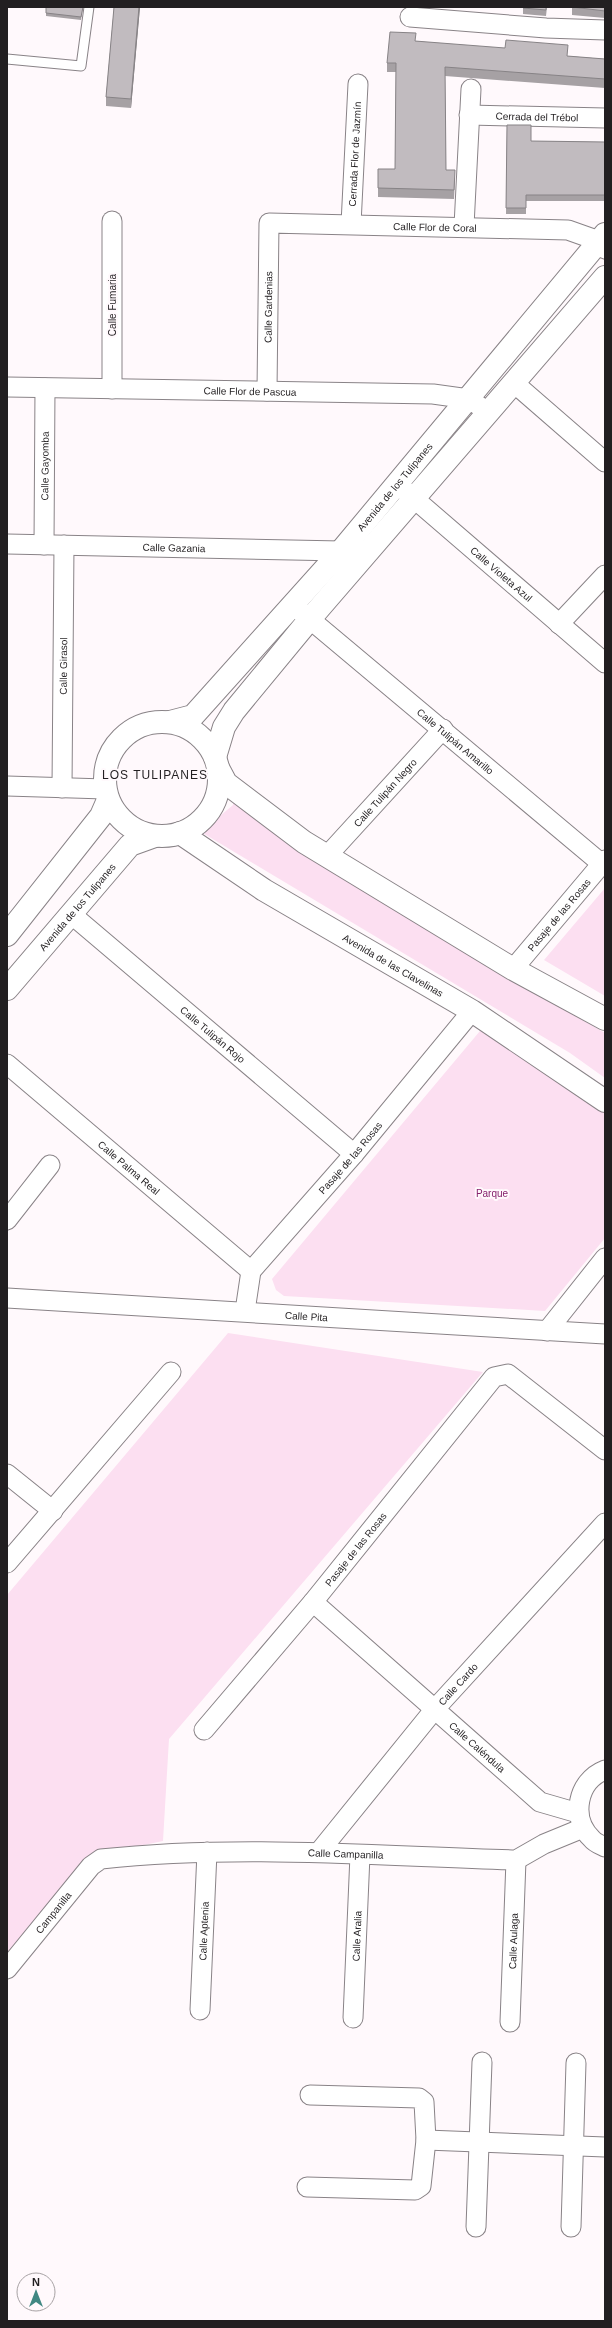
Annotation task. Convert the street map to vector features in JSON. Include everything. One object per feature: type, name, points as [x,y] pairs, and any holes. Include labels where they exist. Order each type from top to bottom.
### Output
[{"type":"street","points":[[410,17],[546,28],[605,30]]},
{"type":"street","name":"Cerrada Flor de Jazmín","points":[[351,224],[358,84]]},
{"type":"street","points":[[464,226],[471,89]]},
{"type":"street","name":"Cerrada del Trébol","points":[[469,115],[605,118]]},
{"type":"street","name":"Calle Fumaria","points":[[112,221],[112,389]]},
{"type":"street","name":"Calle Flor de Coral","points":[[269,223],[464,226],[568,230],[603,241]]},
{"type":"street","name":"Calle Gardenias","points":[[267,392],[269,223]]},
{"type":"street","name":"Avenida de los Tulipanes","points":[[170,722],[193,716],[293,605],[341,551],[603,241]]},
{"type":"street","name":"Avenida de los Tulipanes","points":[[217,762],[224,727],[234,711],[309,620],[605,277]]},
{"type":"street","points":[[514,383],[605,462]]},
{"type":"street","name":"Calle Flor de Pascua","points":[[7,387],[433,394],[469,399],[488,412]]},
{"type":"street","name":"Calle Gayomba","points":[[44,544],[45,388]]},
{"type":"street","name":"Calle Violeta Azul","points":[[397,484],[605,663]]},
{"type":"street","name":"Calle Gazania","points":[[7,544],[341,551]]},
{"type":"street","name":"Calle Girasol","points":[[62,788],[64,545]]},
{"type":"street","points":[[560,624],[605,575]]},
{"type":"street","name":"Calle Tulipán Amarillo","points":[[293,605],[309,620],[603,862]]},
{"type":"street","points":[[7,935],[101,816],[106,794],[106,764],[117,742],[125,734],[141,726],[158,722],[170,722],[192,730],[209,746],[226,783],[304,842],[513,969],[605,1019]]},
{"type":"street","name":"Calle Tulipán Negro","points":[[327,856],[443,729]]},
{"type":"street","points":[[106,794],[122,821],[132,828],[155,836],[180,834],[196,825],[209,812],[218,791],[217,762]]},
{"type":"street","points":[[7,786],[62,788],[106,794]]},
{"type":"street","name":"Avenida de las Clavelinas","points":[[180,834],[264,890],[472,1011],[605,1101]]},
{"type":"street","name":"Avenida de los Tulipanes","points":[[7,989],[130,845],[155,836]]},
{"type":"street","name":"Pasaje de las Rosas","points":[[513,969],[603,862]]},
{"type":"street","name":"Calle Tulipán Rojo","points":[[71,914],[354,1154]]},
{"type":"street","name":"Pasaje de las Rosas","points":[[251,1271],[354,1154],[472,1011]]},
{"type":"street","name":"Calle Palma Real","points":[[7,1064],[251,1271]]},
{"type":"street","points":[[7,1220],[50,1165]]},
{"type":"street","points":[[547,1331],[605,1258]]},
{"type":"street","points":[[245,1311],[251,1271]]},
{"type":"street","name":"Calle Pita","points":[[7,1298],[245,1311],[605,1334]]},
{"type":"street","points":[[7,1563],[171,1372]]},
{"type":"street","name":"Pasaje de las Rosas","points":[[204,1730],[313,1602],[494,1377],[501,1374],[508,1374],[605,1450]]},
{"type":"street","points":[[7,1474],[53,1511]]},
{"type":"street","name":"Calle Cardo","points":[[319,1852],[434,1710],[605,1523]]},
{"type":"street","name":"Calle Caléndula","points":[[313,1602],[540,1802],[580,1820]]},
{"type":"street","points":[[603,1769],[586,1784],[580,1797],[580,1820],[592,1840],[605,1848]]},
{"type":"street","points":[[516,1860],[544,1844],[580,1820]]},
{"type":"street","name":"Calle Campanilla","points":[[101,1859],[207,1852],[319,1852],[360,1855],[516,1860]]},
{"type":"street","name":"Calle Aptenia","points":[[200,2010],[207,1852]]},
{"type":"street","name":"Calle Aralia","points":[[353,2018],[360,1855]]},
{"type":"street","name":"Campanilla","points":[[7,1969],[91,1866],[101,1859]]},
{"type":"street","name":"Calle Aulaga","points":[[510,2022],[516,1860]]},
{"type":"street","points":[[476,2227],[482,2062]]},
{"type":"street","points":[[571,2227],[576,2063]]},
{"type":"street","points":[[307,2187],[416,2190],[421,2186],[426,2140],[424,2102],[419,2098],[310,2095]]},
{"type":"street","points":[[426,2140],[605,2147]]},
{"type":"lane","points":[[7,59],[81,66],[89,7]]},
{"type":"green space","points":[[233,795],[514,980],[605,1033],[605,1078],[570,1053],[201,832],[233,805]]},
{"type":"green space","points":[[605,888],[605,996],[544,960]]},
{"type":"green space","name":"Parque","points":[[485,1025],[605,1104],[605,1238],[545,1311],[284,1296],[276,1290],[272,1279]]},
{"type":"green space","points":[[228,1333],[483,1372],[169,1739],[163,1841],[87,1857],[7,1958],[7,1595]]},
{"type":"building","points":[[46,7],[83,7],[81,17],[46,13]]},
{"type":"building","points":[[114,7],[139,7],[131,99],[106,97]]},
{"type":"building","points":[[546,7],[546,10],[523,8]]},
{"type":"building","points":[[572,7],[605,7],[605,11]]},
{"type":"building","points":[[390,32],[416,33],[415,41],[505,48],[506,40],[568,45],[567,56],[605,59],[605,79],[445,67],[446,170],[455,170],[454,190],[378,188],[378,169],[395,169],[396,63],[387,63]]},
{"type":"building","points":[[507,125],[531,125],[531,141],[605,142],[605,195],[526,195],[526,208],[506,208]]},
{"type":"district","name":"LOS TULIPANES","points":[[155,775]]}]
